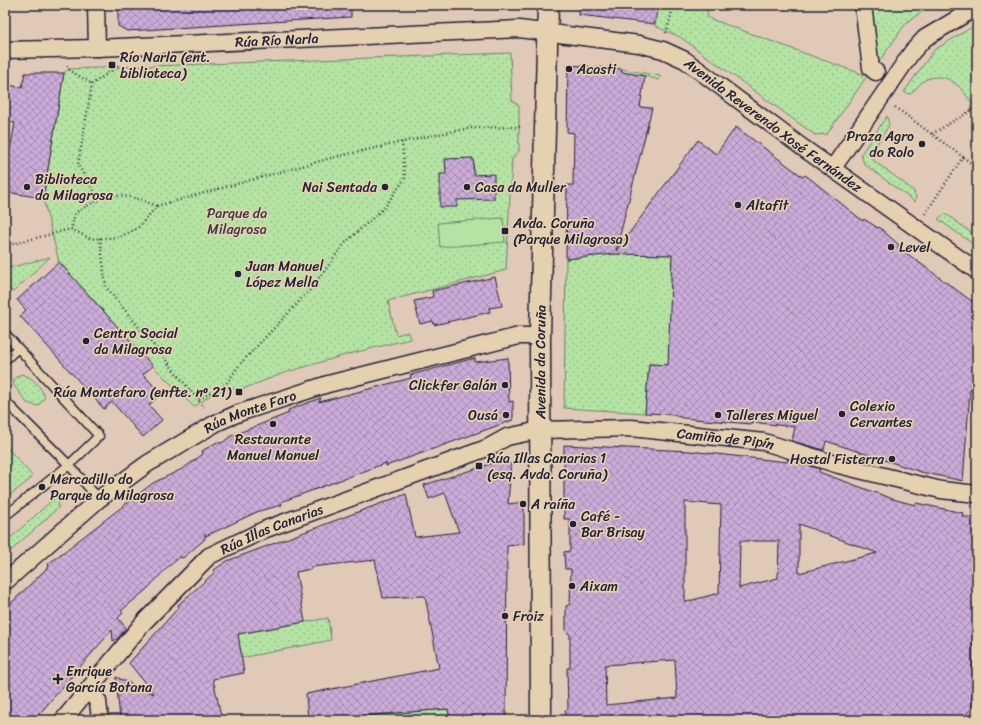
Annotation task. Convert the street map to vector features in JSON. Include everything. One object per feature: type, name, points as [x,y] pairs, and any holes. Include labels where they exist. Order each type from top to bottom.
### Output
[{"type":"street","points":[[96,5],[97,48]]},
{"type":"street","name":"Avenida da Coruña","points":[[541,720],[540,336],[548,5]]},
{"type":"street","points":[[863,5],[871,68],[876,72]]},
{"type":"street","points":[[833,168],[912,52],[925,38],[977,7]]},
{"type":"street","name":"Rúa Río Narla","points":[[5,50],[97,48],[519,29],[548,33]]},
{"type":"street","name":"Avenida Reverendo Xosé Fernández","points":[[548,33],[639,44],[663,50],[685,60],[787,136],[977,271]]},
{"type":"street","name":"Rúa Monte Faro","points":[[5,582],[99,499],[147,464],[216,423],[239,413],[336,382],[519,336],[540,336]]},
{"type":"street","name":"Camiño de Pipín","points":[[540,430],[631,428],[764,442],[839,465],[941,490],[977,494]]},
{"type":"street","name":"Rúa Illas Canarias","points":[[63,720],[88,692],[144,622],[209,556],[266,529],[486,448],[507,437],[540,430]]},
{"type":"street","points":[[88,692],[98,701],[100,720]]},
{"type":"lane","points":[[5,334],[99,436],[69,465],[5,516]]},
{"type":"lane","points":[[5,360],[18,348]]},
{"type":"lane","points":[[5,402],[69,465],[99,499]]},
{"type":"path","points":[[666,34],[674,5]]},
{"type":"path","points":[[98,198],[78,165],[92,84],[117,67],[118,64]]},
{"type":"path","points":[[68,66],[68,69],[92,84]]},
{"type":"path","points":[[892,104],[977,166]]},
{"type":"path","points":[[932,134],[977,107]]},
{"type":"path","points":[[5,246],[71,229],[91,239],[119,237],[138,228],[157,206],[331,158],[471,128],[523,127]]},
{"type":"path","points":[[199,399],[226,384],[240,363],[310,290],[345,243],[384,207],[405,178],[402,142]]},
{"type":"path","points":[[924,216],[963,157]]},
{"type":"path","points":[[71,229],[75,213],[98,198],[116,195],[136,197],[157,206]]},
{"type":"path","points":[[100,238],[106,287],[204,407]]},
{"type":"green space","points":[[659,5],[706,5],[708,18],[867,76],[827,134],[815,135],[680,37],[655,26]]},
{"type":"green space","points":[[868,5],[932,5],[907,22],[876,66]]},
{"type":"green space","points":[[972,27],[977,34],[977,102],[973,105],[959,87],[948,79],[942,77],[927,79],[910,94],[904,92],[934,50]]},
{"type":"green space","name":"Parque da Milagrosa","points":[[510,53],[512,100],[519,106],[519,151],[512,159],[506,270],[388,301],[396,335],[408,332],[410,339],[345,355],[284,373],[240,390],[231,388],[215,392],[194,407],[153,366],[59,262],[43,198],[64,73],[68,69]]},
{"type":"green space","points":[[622,69],[660,76],[659,80],[621,72]]},
{"type":"green space","points":[[887,116],[889,125],[872,152],[873,160],[913,190],[916,197],[915,202],[864,164],[861,154]]},
{"type":"green space","points":[[944,214],[949,216],[977,237],[977,247],[938,219]]},
{"type":"green space","points":[[503,218],[505,242],[440,247],[438,223]]},
{"type":"green space","points":[[616,254],[672,255],[669,365],[649,364],[645,413],[564,408],[566,259]]},
{"type":"green space","points":[[50,257],[13,292],[5,284],[5,269]]},
{"type":"green space","points":[[21,374],[29,377],[39,386],[43,393],[45,397],[38,406],[27,403],[13,384],[15,378]]},
{"type":"green space","points":[[5,445],[33,477],[5,499]]},
{"type":"green space","points":[[59,494],[58,508],[5,556],[5,543]]},
{"type":"green space","points":[[328,618],[331,640],[241,658],[238,634]]},
{"type":"green space","points":[[448,709],[450,720],[314,720]]},
{"type":"building","points":[[118,5],[351,5],[351,17],[127,31],[118,26]]},
{"type":"building","points":[[580,5],[659,5],[654,24],[579,15]]},
{"type":"building","points":[[568,65],[622,69],[621,72],[645,76],[640,107],[652,108],[616,251],[698,140],[716,154],[736,127],[803,177],[805,175],[808,177],[863,221],[864,219],[878,228],[879,227],[899,245],[898,247],[977,305],[977,367],[970,391],[963,481],[921,472],[826,441],[824,450],[792,441],[795,427],[751,422],[751,424],[683,418],[670,414],[645,413],[649,364],[668,365],[672,255],[615,254],[566,259],[567,185],[573,185],[574,133],[567,132]]},
{"type":"building","points":[[25,73],[64,73],[43,198],[5,192],[5,177],[15,123],[5,122],[5,85],[22,87]]},
{"type":"building","name":"Casa da Muller","points":[[473,158],[474,175],[494,174],[494,199],[457,200],[457,207],[440,207],[440,174],[446,174],[445,159]]},
{"type":"building","name":"Centro Social da Milagrosa","points":[[59,262],[153,366],[143,374],[161,394],[149,405],[162,420],[143,437],[112,402],[104,409],[20,316],[26,310],[17,300]]},
{"type":"building","points":[[495,277],[502,306],[489,308],[490,312],[434,325],[433,321],[420,324],[414,301],[433,297],[432,291]]},
{"type":"building","points":[[475,358],[475,362],[508,358],[509,402],[513,401],[513,420],[386,466],[386,463],[281,502],[282,505],[259,511],[206,536],[205,534],[205,539],[183,558],[180,557],[168,567],[147,589],[121,611],[123,613],[118,618],[126,628],[117,639],[113,641],[112,630],[34,720],[5,720],[5,609],[49,566],[48,564],[153,483],[184,468],[203,454],[202,451],[217,442],[222,443],[231,436],[289,413],[288,410],[321,398],[319,402],[411,378],[410,375]]},
{"type":"building","points":[[564,445],[690,451],[787,462],[788,459],[820,469],[819,472],[893,499],[915,505],[916,503],[963,513],[962,517],[977,517],[977,620],[975,620],[973,629],[972,708],[961,720],[566,720],[565,710],[568,709],[567,668],[570,668],[570,635],[566,631],[566,606],[570,604],[571,569],[565,569],[564,552],[570,551],[570,519],[564,519]],"holes":[[[685,502],[721,505],[719,593],[685,602]],[[799,524],[877,553],[799,573]],[[740,541],[779,541],[778,578],[739,588]],[[675,660],[677,698],[606,705],[605,665]]]},
{"type":"building","points":[[503,460],[511,464],[508,504],[524,502],[524,544],[507,546],[506,720],[450,720],[448,709],[308,720],[306,694],[439,668],[425,596],[383,598],[375,560],[311,567],[311,569],[296,572],[305,622],[238,634],[244,673],[213,679],[222,720],[120,720],[116,677],[154,694],[129,663],[179,607],[178,605],[215,572],[214,570],[227,561],[406,494],[415,537],[459,532],[445,493],[429,499],[424,485]]},
{"type":"place","name":"Río Narla (ent. biblioteca)","points":[[112,65]]},
{"type":"place","name":"Acasti","points":[[569,69]]},
{"type":"place","name":"Praza Agro do Rolo","points":[[922,144]]},
{"type":"place","name":"Biblioteca da Milagrosa","points":[[27,187]]},
{"type":"place","name":"Nai Sentada","points":[[385,187]]},
{"type":"place","name":"Casa da Muller","points":[[467,187]]},
{"type":"place","name":"Altafit","points":[[738,205]]},
{"type":"place","name":"Avda. Coruña (Parque Milagrosa)","points":[[505,231]]},
{"type":"place","name":"Level","points":[[891,247]]},
{"type":"place","name":"Juan Manuel López Mella","points":[[238,274]]},
{"type":"place","name":"Centro Social da Milagrosa","points":[[86,341]]},
{"type":"place","name":"Clickfer Galán","points":[[505,385]]},
{"type":"place","name":"Rúa Montefaro (enfte. nº 21)","points":[[239,392]]},
{"type":"place","name":"Colexio Cervantes","points":[[842,414]]},
{"type":"place","name":"Ousá","points":[[506,415]]},
{"type":"place","name":"Talleres Miguel","points":[[718,415]]},
{"type":"place","name":"Restaurante Manuel Manuel","points":[[273,424]]},
{"type":"place","name":"Hostal Fisterra","points":[[892,459]]},
{"type":"place","name":"Rúa Illas Canarias 1 (esq. Avda. Coruña)","points":[[479,466]]},
{"type":"place","name":"Mercadillo do Parque da Milagrosa","points":[[42,487]]},
{"type":"place","name":"A raíña","points":[[523,504]]},
{"type":"place","name":"Café - Bar Brisay","points":[[573,524]]},
{"type":"place","name":"Aixam","points":[[572,586]]},
{"type":"place","name":"Froiz","points":[[505,616]]},
{"type":"place","name":"Enrique García Botana","points":[[58,679]]}]
